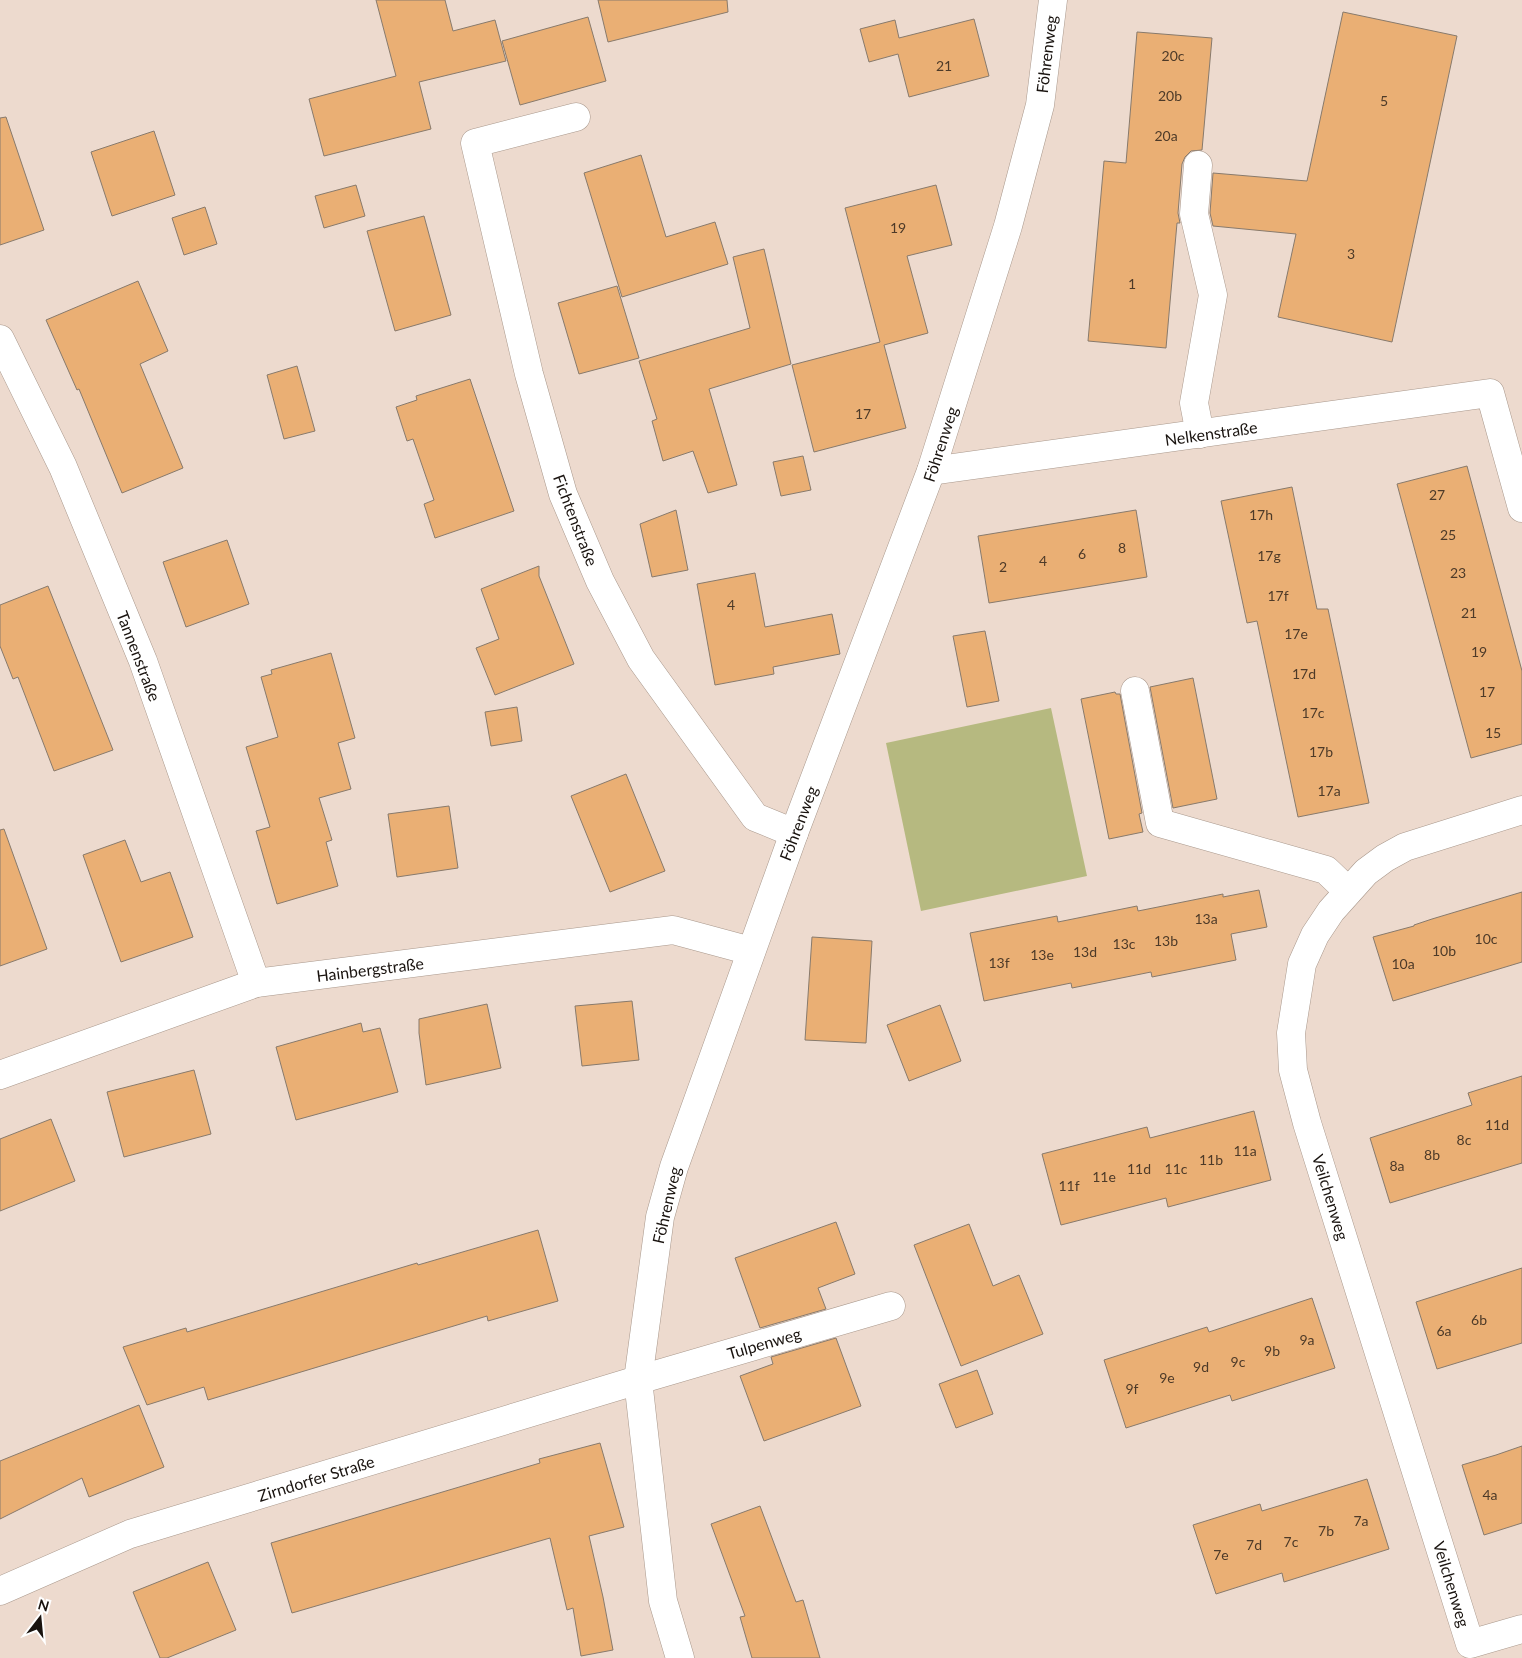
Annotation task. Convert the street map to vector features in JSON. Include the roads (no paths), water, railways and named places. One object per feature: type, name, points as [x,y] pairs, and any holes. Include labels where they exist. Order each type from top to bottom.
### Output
[{"type":"street","name":"Föhrenweg","points":[[680,1658],[663,1601],[638,1380],[660,1217],[674,1166],[794,833],[932,471],[1008,226],[1040,104],[1053,0]]},
{"type":"street","name":"Fichtenstraße","points":[[576,117],[475,144],[529,374],[560,485],[600,581],[640,659],[755,817],[794,833]]},
{"type":"street","points":[[1198,165],[1194,214],[1213,294],[1194,403],[1200,434]]},
{"type":"street","name":"Tannenstraße","points":[[0,339],[63,467],[142,661],[256,983]]},
{"type":"street","name":"Nelkenstraße","points":[[932,471],[1490,393],[1522,508]]},
{"type":"street","points":[[1135,692],[1160,823],[1326,870],[1348,891]]},
{"type":"street","name":"Veilchenweg","points":[[1522,810],[1405,847],[1372,868],[1348,891],[1331,911],[1315,935],[1302,964],[1291,1033],[1293,1070],[1307,1123],[1461,1651],[1522,1629]]},
{"type":"street","name":"Hainbergstraße","points":[[0,1075],[256,983],[673,930],[751,951]]},
{"type":"street","name":"Tulpenweg","points":[[638,1380],[891,1306]]},
{"type":"street","name":"Zirndorfer Straße","points":[[0,1591],[130,1534],[638,1380]]}]
